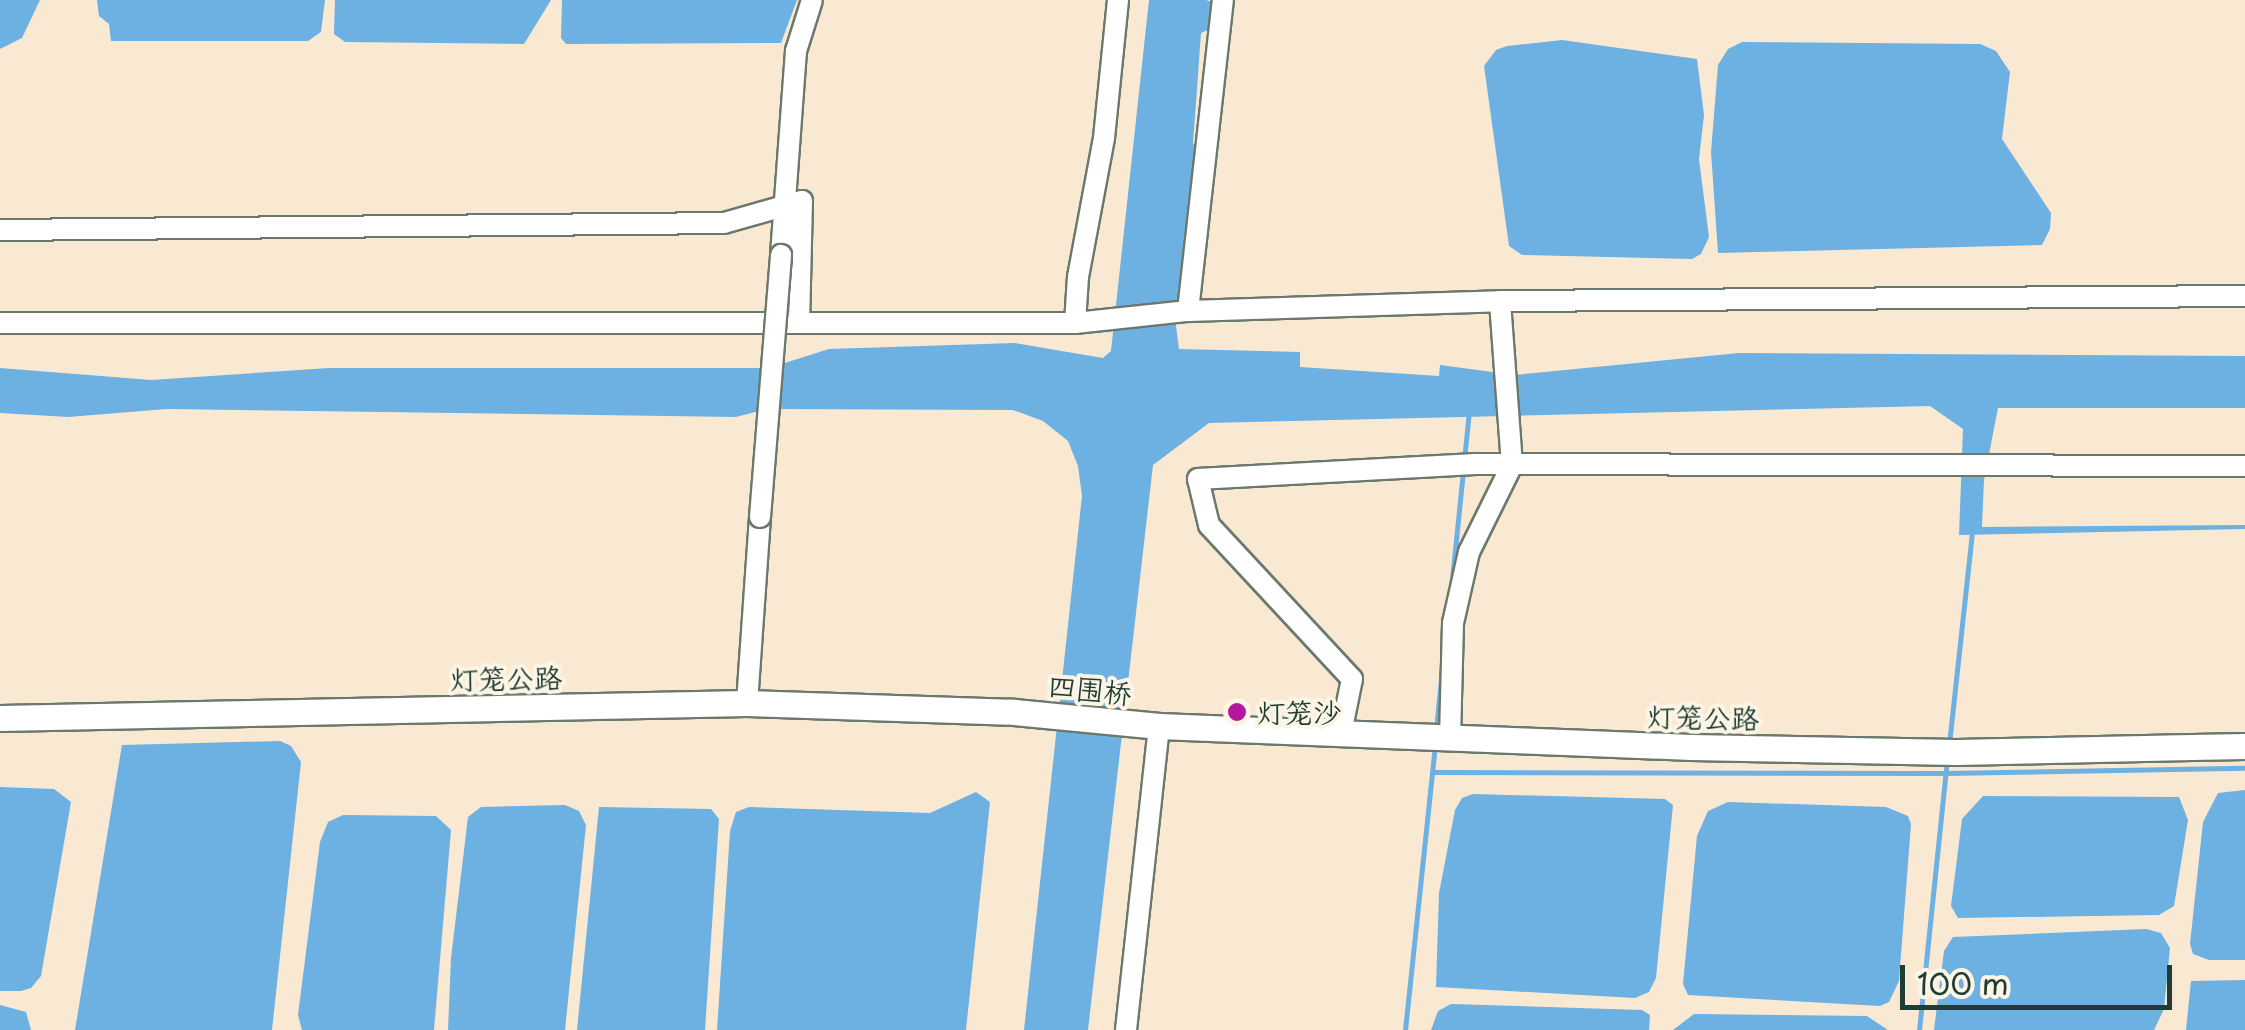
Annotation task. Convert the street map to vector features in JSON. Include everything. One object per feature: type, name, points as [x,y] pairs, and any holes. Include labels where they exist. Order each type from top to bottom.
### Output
[{"type":"street","points":[[747,703],[796,51],[812,0]]},
{"type":"street","points":[[1075,323],[1078,277],[1104,138],[1118,0]]},
{"type":"street","points":[[1188,311],[1223,0]]},
{"type":"street","points":[[0,230],[724,223],[784,202],[802,201],[799,322]]},
{"type":"street","points":[[0,322],[1075,323],[1188,311],[1500,301],[2245,296]]},
{"type":"street","points":[[1443,739],[1453,623],[1469,552],[1512,466],[1500,301]]},
{"type":"street","points":[[1340,733],[1352,679],[1209,525],[1198,479],[1475,464],[1992,469],[2245,466]]},
{"type":"street","name":"灯笼公路","points":[[0,718],[747,703],[1014,712]]},
{"type":"street","name":"四围桥","points":[[1014,712],[1159,726]]},
{"type":"street","points":[[1126,1030],[1159,726]]},
{"type":"street","name":"灯笼公路","points":[[1159,726],[1443,739],[1946,752],[2245,746]]},
{"type":"water","points":[[0,0],[40,0],[22,38],[0,49]]},
{"type":"water","points":[[97,0],[325,0],[321,32],[308,41],[111,41],[109,24],[99,16]]},
{"type":"water","points":[[335,0],[551,0],[524,44],[345,42],[334,34]]},
{"type":"water","points":[[562,0],[797,0],[781,43],[566,44],[561,38]]},
{"type":"water","points":[[1149,0],[1206,0],[1225,6],[1218,26],[1201,33],[1193,144],[1201,150],[1175,318],[1179,349],[1300,352],[1300,367],[1439,376],[1440,365],[1515,375],[1739,353],[2245,356],[2245,408],[1998,408],[1984,480],[1982,527],[2245,525],[2245,529],[1959,535],[1963,429],[1930,406],[1209,423],[1153,465],[1088,1030],[1024,1030],[1082,496],[1078,466],[1068,441],[1043,421],[1013,410],[767,409],[736,417],[167,409],[68,417],[0,413],[0,368],[151,380],[329,368],[769,368],[829,349],[1015,343],[1103,358],[1111,351]]},
{"type":"water","points":[[1562,40],[1697,59],[1704,115],[1699,159],[1709,237],[1701,254],[1692,259],[1522,255],[1509,246],[1484,66],[1496,50],[1507,46]]},
{"type":"water","points":[[1742,42],[1980,44],[1996,51],[2010,72],[2002,139],[2051,213],[2050,229],[2042,245],[1718,253],[1711,152],[1718,65],[1728,49]]},
{"type":"water","points":[[280,741],[291,746],[301,762],[272,1030],[75,1030],[122,745]]},
{"type":"water","points":[[0,787],[54,789],[71,802],[41,976],[31,988],[21,991],[0,991]]},
{"type":"water","points":[[2245,790],[2245,960],[2209,960],[2193,954],[2190,944],[2203,822],[2218,793]]},
{"type":"water","points":[[976,792],[990,802],[966,1030],[717,1030],[730,831],[736,812],[749,807],[930,813]]},
{"type":"water","points":[[1473,794],[1665,799],[1673,805],[1656,978],[1649,992],[1635,998],[1436,987],[1439,893],[1455,810],[1462,798]]},
{"type":"water","points":[[1983,796],[2179,797],[2188,820],[2174,906],[2159,915],[1958,918],[1951,906],[1962,819]]},
{"type":"water","points":[[1728,802],[1886,807],[1908,816],[1911,824],[1899,981],[1889,1002],[1880,1006],[1688,995],[1683,984],[1697,836],[1708,811]]},
{"type":"water","points":[[565,805],[579,811],[586,825],[565,1030],[448,1030],[451,958],[468,817],[481,807]]},
{"type":"water","points":[[599,807],[711,809],[719,819],[705,1030],[577,1030]]},
{"type":"water","points":[[343,815],[436,816],[451,830],[434,1030],[302,1030],[298,1015],[320,842],[328,822]]},
{"type":"water","points":[[2146,929],[2161,933],[2170,948],[2164,1009],[2154,1030],[1934,1030],[1944,951],[1953,937]]},
{"type":"water","points":[[2245,980],[2245,1030],[2186,1030],[2191,981]]},
{"type":"water","points":[[1451,1004],[1642,1010],[1650,1015],[1649,1030],[1431,1030],[1438,1011]]},
{"type":"water","points":[[0,1005],[26,1012],[31,1030],[0,1030]]},
{"type":"water","points":[[1694,1014],[1867,1016],[1888,1030],[1673,1030]]},
{"type":"waterway","points":[[1464,460],[1469,411]]},
{"type":"waterway","points":[[1451,589],[1463,471]]},
{"type":"waterway","points":[[1949,744],[1972,531]]},
{"type":"waterway","points":[[1436,729],[1442,670]]},
{"type":"waterway","points":[[1405,1030],[1435,745]]},
{"type":"waterway","points":[[1919,1030],[1947,759]]},
{"type":"waterway","points":[[1432,772],[1946,773],[2245,768]]},
{"type":"place","name":"灯笼沙","points":[[1237,712]]}]
